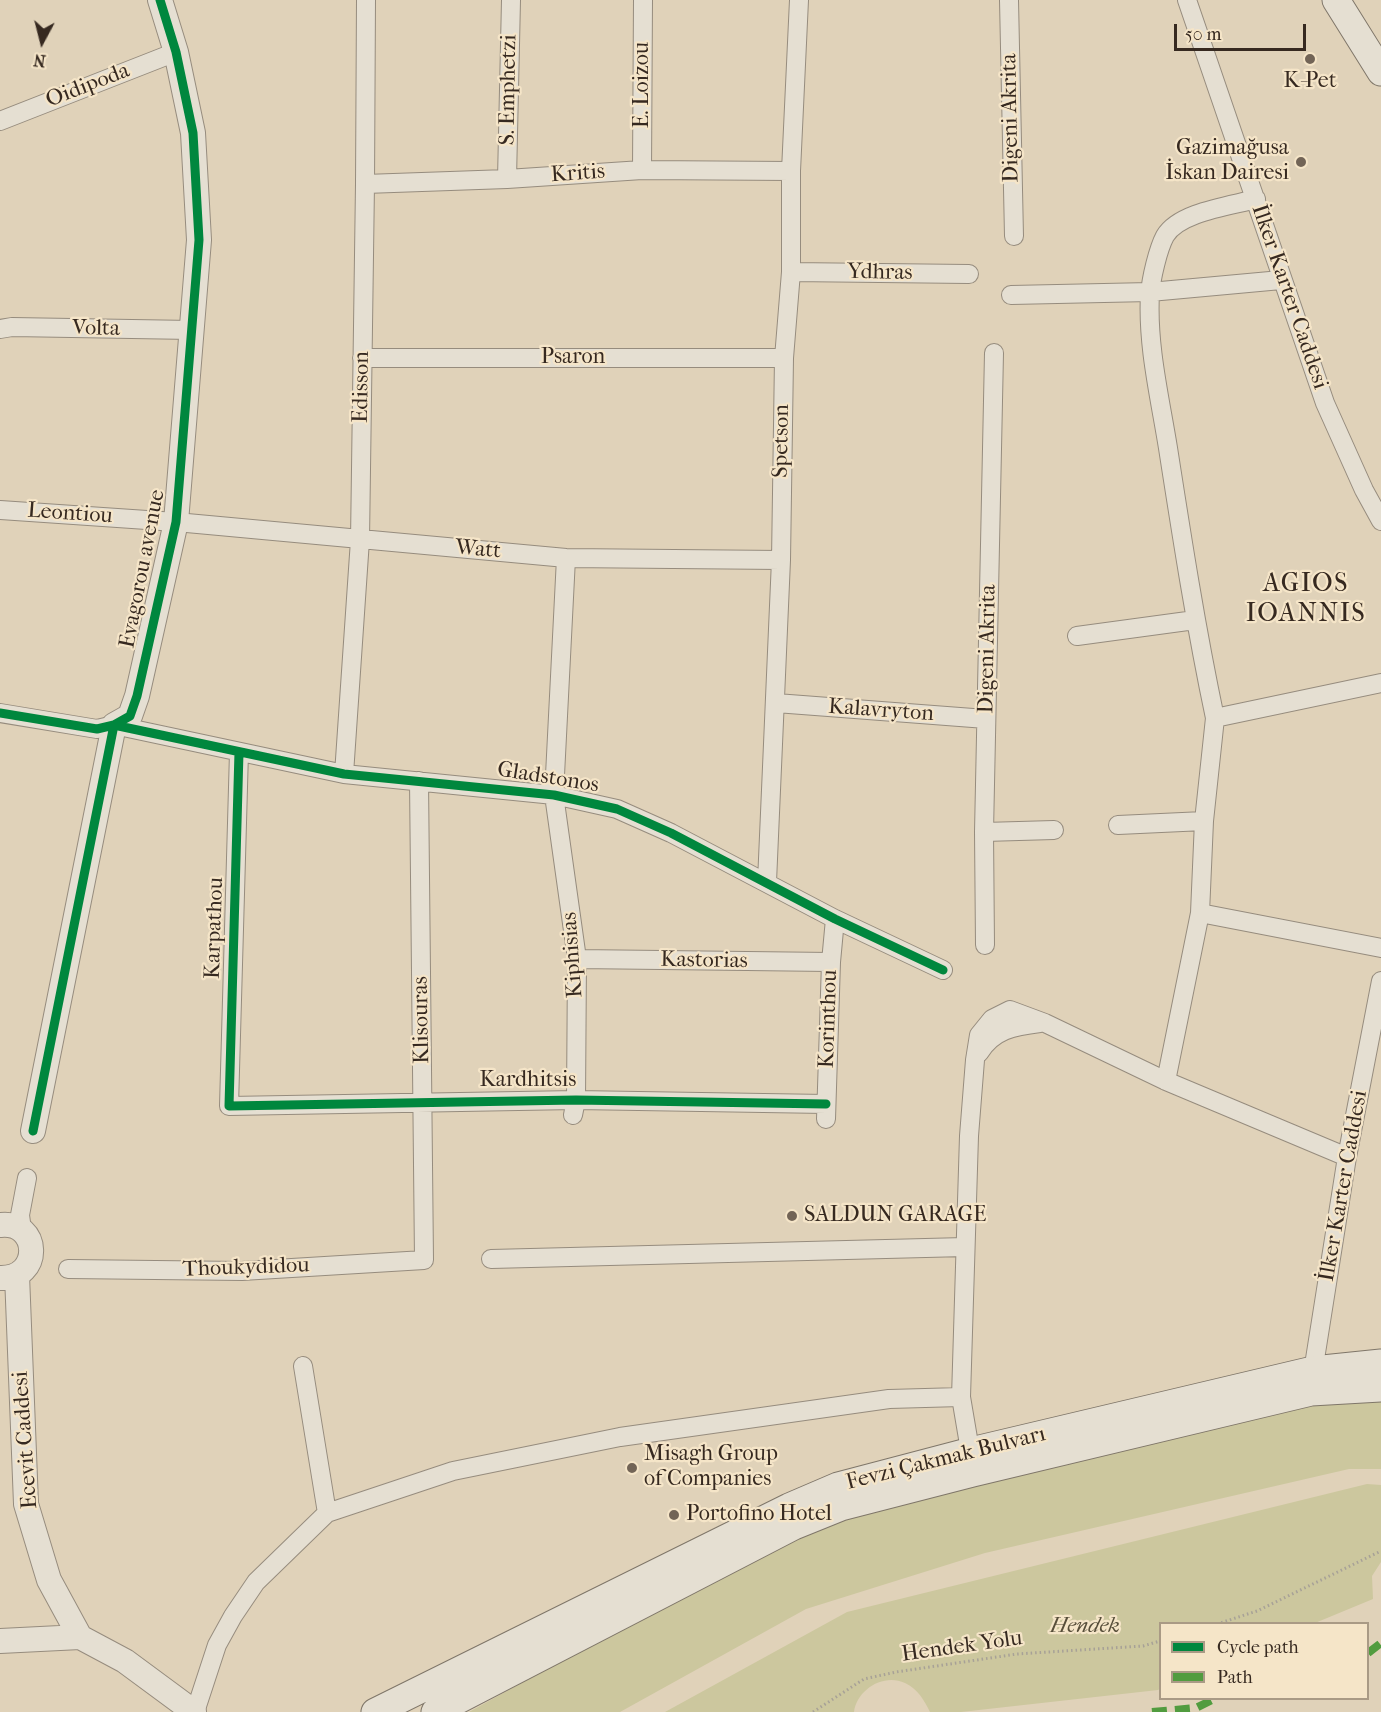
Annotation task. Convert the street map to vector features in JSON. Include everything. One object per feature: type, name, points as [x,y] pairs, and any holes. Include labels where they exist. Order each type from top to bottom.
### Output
[{"type":"main road","points":[[1336,0],[1381,72]]},
{"type":"main road","points":[[1358,0],[1381,38]]},
{"type":"main road","name":"Fevzi Çakmak Bulvarı","points":[[375,1712],[789,1507],[838,1486],[972,1462],[1381,1363]]},
{"type":"main road","name":"Fevzi Çakmak Bulvarı","points":[[1312,1381],[1381,1388]]},
{"type":"main road","name":"Fevzi Çakmak Bulvarı","points":[[435,1712],[794,1526],[841,1507],[972,1462]]},
{"type":"street","name":"Evagorou avenue","points":[[114,726],[130,716],[137,696],[176,522],[199,240],[193,133],[176,52],[160,0]]},
{"type":"street","name":"Edisson","points":[[344,774],[360,540],[366,0]]},
{"type":"street","name":"S. Emphetzi","points":[[507,179],[511,0]]},
{"type":"street","name":"E. Loizou","points":[[642,170],[643,0]]},
{"type":"street","name":"Spetson","points":[[767,882],[776,703],[784,358],[791,272],[791,171],[799,0]]},
{"type":"street","name":"Digeni Akrita","points":[[1009,0],[1014,236]]},
{"type":"street","name":"İlker Karter Caddesi","points":[[1187,0],[1324,403],[1364,490],[1381,521]]},
{"type":"street","name":"Oidipoda","points":[[0,121],[176,52]]},
{"type":"street","name":"Kritis","points":[[365,184],[507,179],[642,170],[791,171]]},
{"type":"street","points":[[1166,1081],[1200,913],[1204,821],[1215,718],[1195,620],[1157,379],[1151,330],[1150,292],[1165,236],[1176,224],[1191,216],[1256,199]]},
{"type":"street","name":"Ydhras","points":[[791,272],[969,274]]},
{"type":"street","points":[[1011,295],[1150,292],[1281,280]]},
{"type":"street","name":"Volta","points":[[0,329],[12,327],[192,330]]},
{"type":"street","name":"Digeni Akrita","points":[[985,945],[984,832],[994,353]]},
{"type":"street","name":"Psaron","points":[[362,358],[784,358]]},
{"type":"street","name":"Leontiou","points":[[0,510],[176,522]]},
{"type":"street","name":"Watt","points":[[176,522],[566,558],[781,560]]},
{"type":"street","name":"Kiphisias","points":[[566,558],[554,795],[577,959],[574,1108]]},
{"type":"street","points":[[1077,636],[1195,620]]},
{"type":"street","points":[[1215,718],[1381,683]]},
{"type":"street","name":"Kalavryton","points":[[776,703],[986,718]]},
{"type":"street","name":"Gladstonos","points":[[0,713],[98,729],[114,726],[344,774],[554,795],[617,809],[671,833],[835,919],[943,970]]},
{"type":"street","points":[[33,1131],[114,726]]},
{"type":"street","name":"Karpathou","points":[[230,1106],[239,752]]},
{"type":"street","name":"Klisouras","points":[[419,781],[424,1260]]},
{"type":"street","points":[[1118,825],[1204,821]]},
{"type":"street","points":[[984,832],[1054,830]]},
{"type":"street","points":[[1200,913],[1381,948]]},
{"type":"street","name":"Korinthou","points":[[826,1112],[831,962],[835,919]]},
{"type":"street","name":"Kastorias","points":[[577,959],[831,962]]},
{"type":"street","name":"İlker Karter Caddesi","points":[[1312,1381],[1347,1157],[1375,1045],[1381,981]]},
{"type":"street","points":[[972,1462],[961,1397],[969,1136],[979,1035],[992,1019],[1010,1010],[1045,1023],[1166,1081],[1347,1157]]},
{"type":"street","name":"Kardhitsis","points":[[230,1106],[424,1101],[574,1108],[826,1112]]},
{"type":"street","points":[[9,1276],[24,1270],[32,1254],[28,1237],[11,1227],[20,1215],[27,1179]]},
{"type":"street","points":[[491,1259],[964,1247]]},
{"type":"street","name":"Thoukydidou","points":[[68,1269],[242,1271],[424,1260]]},
{"type":"street","name":"Ecevit Caddesi","points":[[9,1276],[26,1504],[49,1580],[80,1637]]},
{"type":"street","points":[[303,1366],[327,1513]]},
{"type":"street","points":[[0,1641],[80,1637],[125,1661],[195,1712],[218,1645],[233,1616],[256,1582],[327,1513],[453,1471],[620,1437],[889,1399],[961,1397]]},
{"type":"path","points":[[1219,1622],[1257,1611],[1381,1551]]},
{"type":"green space","points":[[1381,1398],[1381,1469],[1349,1469],[985,1553],[806,1609],[620,1712],[469,1712],[605,1637],[839,1518],[1311,1402]]},
{"type":"green space","name":"Hendek","points":[[1367,1484],[1381,1485],[1381,1562],[1372,1576],[1373,1599],[1317,1622],[1159,1622],[1158,1690],[961,1712],[930,1712],[914,1688],[897,1680],[888,1680],[866,1691],[856,1704],[854,1712],[665,1712],[847,1612]]},
{"type":"marked path","points":[[1369,1652],[1381,1643]]},
{"type":"marked path","points":[[1152,1712],[1196,1708],[1212,1700]]},
{"type":"cycle path","points":[[33,1131],[114,725],[130,716],[137,696],[176,522],[199,240],[193,133],[176,52],[160,0]]},
{"type":"cycle path","points":[[0,713],[97,729],[114,725],[344,774],[554,795],[617,809],[671,833],[835,919],[943,970]]},
{"type":"cycle path","points":[[239,752],[229,1106],[576,1100],[826,1104]]},
{"type":"place","name":"K-Pet","points":[[1310,59]]},
{"type":"place","name":"Gazimağusa İskan Dairesi","points":[[1301,162]]},
{"type":"place","name":"SALDUN GARAGE","points":[[792,1216]]},
{"type":"place","name":"Misagh Group of Companies","points":[[632,1468]]},
{"type":"place","name":"Portofino Hotel","points":[[674,1515]]},
{"type":"district","name":"AGIOS IOANNIS","points":[[1306,600]]}]
